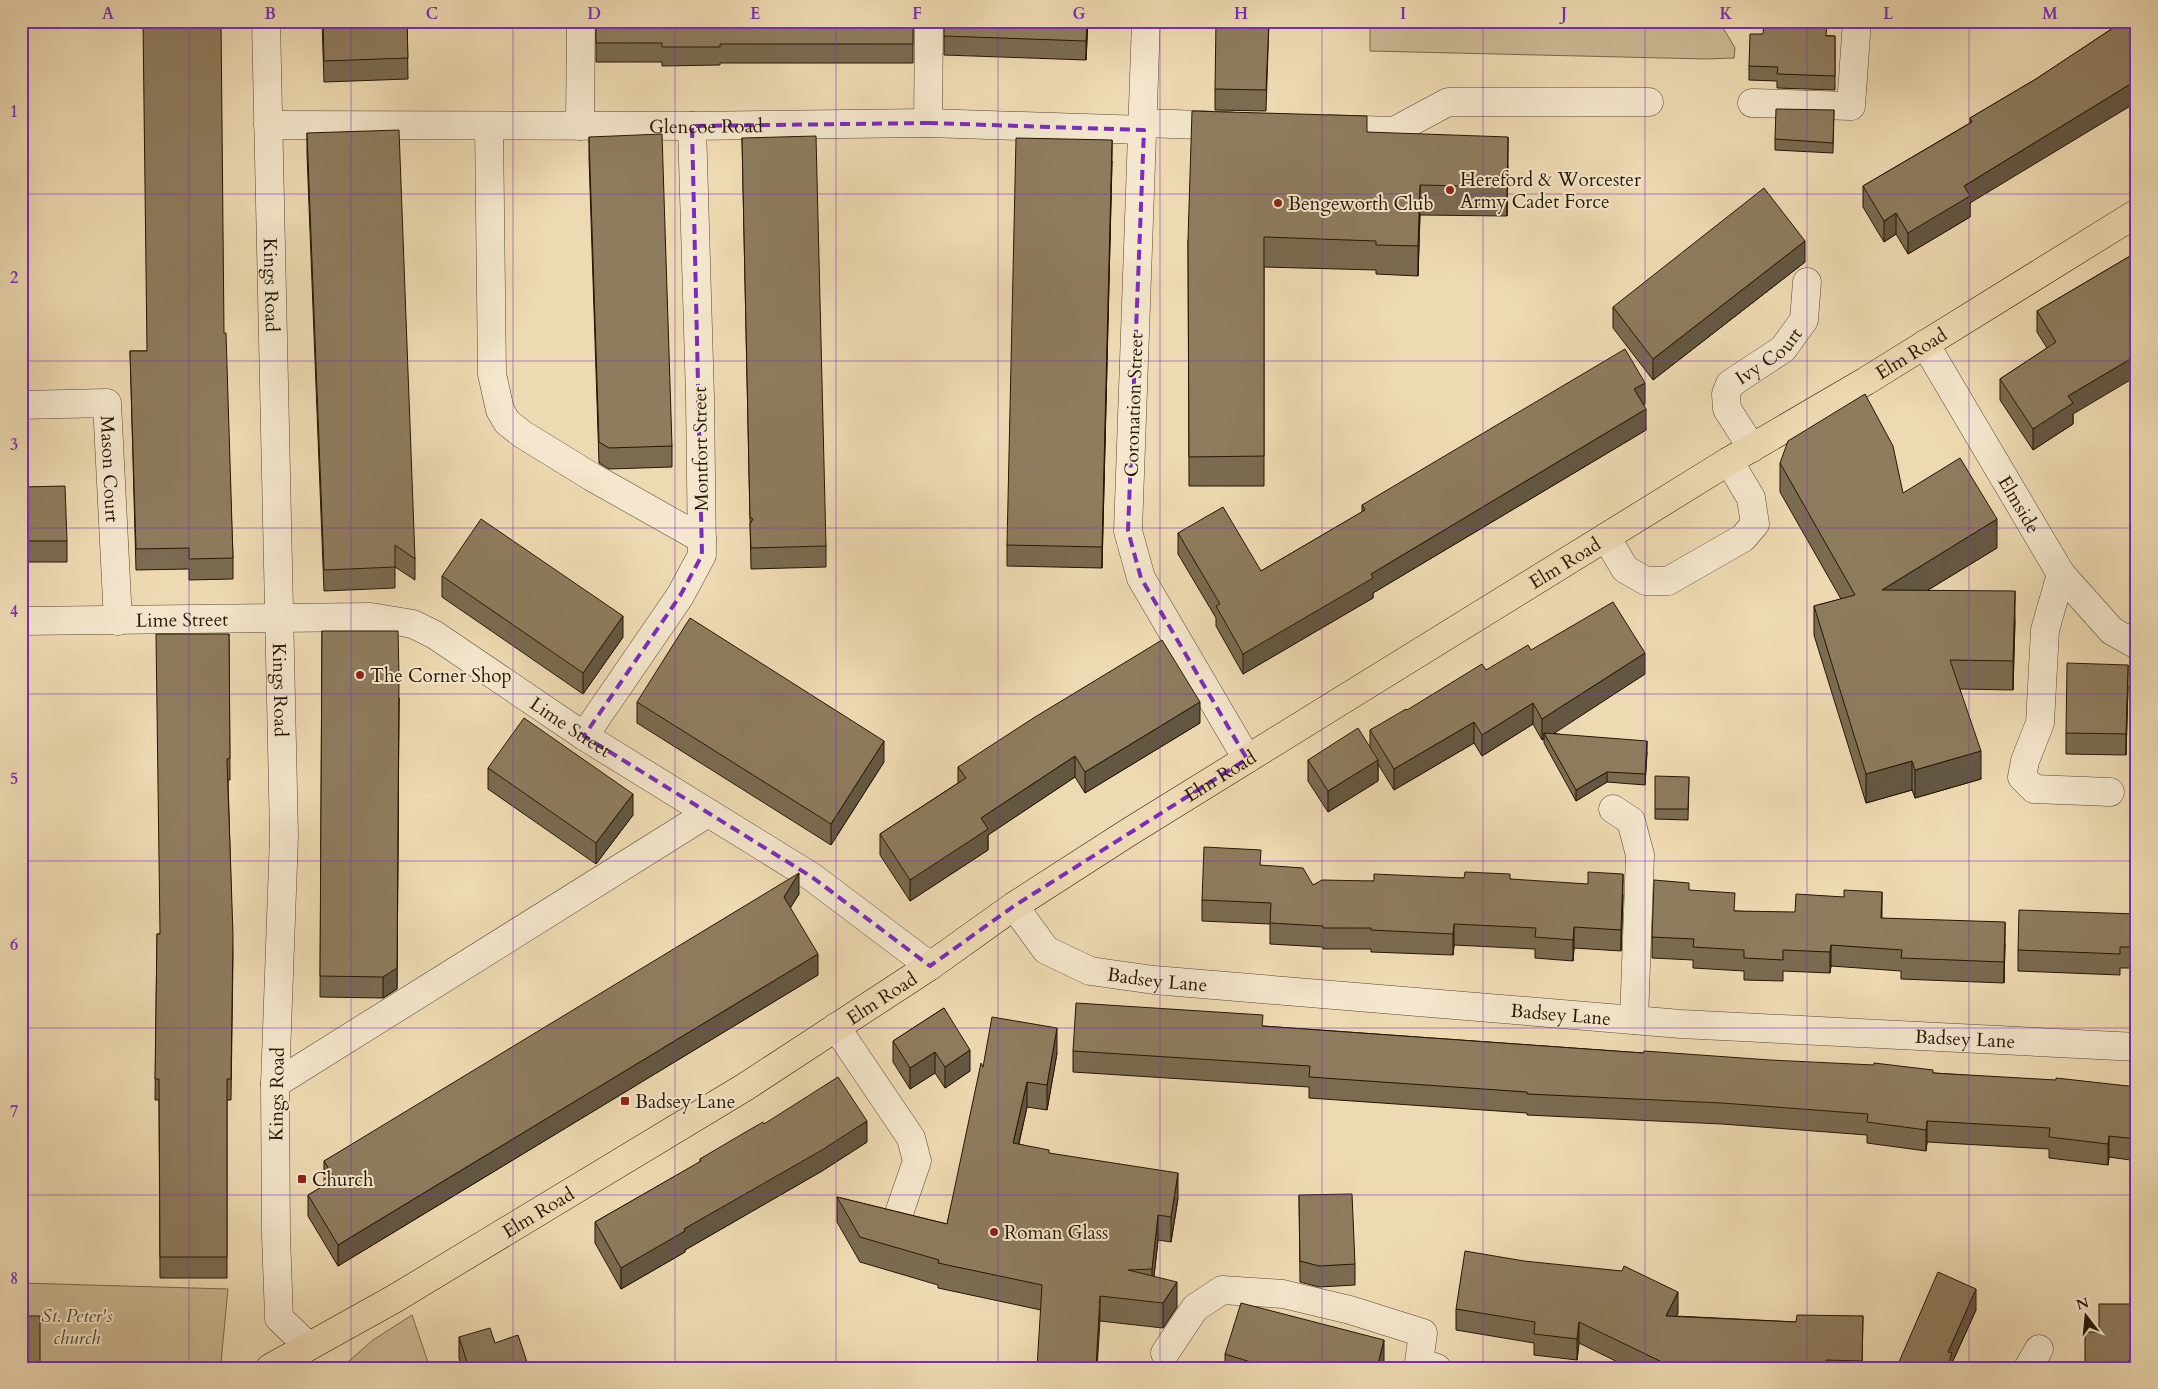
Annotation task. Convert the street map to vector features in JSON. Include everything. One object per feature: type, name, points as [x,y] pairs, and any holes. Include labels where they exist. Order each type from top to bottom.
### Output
[{"type":"main road","name":"Elm Road","points":[[270,1368],[306,1357],[394,1299],[695,1117],[930,966],[1014,906],[1247,759],[1740,454],[1866,381],[2137,214]]},
{"type":"street","name":"Kings Road","points":[[266,21],[284,836],[275,1084],[276,1235],[279,1318],[306,1357]]},
{"type":"street","points":[[580,126],[581,21]]},
{"type":"street","points":[[928,123],[929,21]]},
{"type":"street","name":"Coronation Street","points":[[1146,21],[1144,126],[1128,531],[1141,578],[1247,759]]},
{"type":"street","points":[[1752,103],[1851,106],[1857,21]]},
{"type":"street","points":[[1307,128],[1394,131],[1448,102],[1649,102]]},
{"type":"street","name":"Glencoe Road","points":[[268,126],[692,126],[928,123],[1259,126]]},
{"type":"street","points":[[489,126],[492,374],[500,410],[507,422],[537,445],[702,539]]},
{"type":"street","name":"Montfort Street","points":[[584,736],[680,596],[702,556],[692,126]]},
{"type":"street","name":"Ivy Court","points":[[1606,537],[1625,569],[1646,582],[1668,582],[1744,538],[1755,524],[1751,498],[1727,409],[1726,394],[1730,384],[1784,349],[1804,320],[1807,282]]},
{"type":"street","name":"Elmside","points":[[1925,344],[2061,574],[2112,632],[2137,644]]},
{"type":"street","name":"Mason Court","points":[[21,405],[107,404],[118,621]]},
{"type":"street","points":[[2061,574],[2045,630],[2040,723],[2025,761],[2022,778],[2034,789],[2110,792]]},
{"type":"street","name":"Lime Street","points":[[21,621],[371,618],[412,624],[435,635],[584,736],[812,877],[930,966]]},
{"type":"street","points":[[1613,809],[1631,821],[1640,856],[1634,1020]]},
{"type":"street","points":[[275,1084],[708,813]]},
{"type":"street","name":"Badsey Lane","points":[[1014,906],[1046,950],[1090,971],[1154,980],[1681,1024],[2137,1047]]},
{"type":"street","points":[[836,1027],[911,1138],[917,1161],[897,1220]]},
{"type":"street","points":[[1166,1353],[1195,1308],[1222,1290],[1284,1294],[1350,1310],[1423,1333],[1419,1362],[1437,1368]]},
{"type":"highlighted area","points":[[928,123],[1144,130],[1128,531],[1141,578],[1247,759],[1014,906],[930,966],[812,877],[584,736],[680,596],[702,555],[692,126]]},
{"type":"green space","points":[[1370,21],[1719,21],[1735,48],[1734,58],[1706,59],[1370,51]]},
{"type":"green space","name":"St. Peter's church","points":[[21,1283],[228,1289],[221,1362],[216,1368],[21,1368]]},
{"type":"green space","points":[[412,1315],[430,1368],[341,1368],[373,1340]]},
{"type":"building","points":[[143,21],[221,21],[224,333],[226,333],[233,558],[189,559],[189,548],[136,549],[130,351],[147,351]]},
{"type":"building","points":[[323,21],[407,21],[408,58],[324,61]]},
{"type":"building","points":[[596,21],[913,21],[913,44],[720,44],[720,47],[662,47],[662,43],[596,43]]},
{"type":"building","points":[[944,21],[1087,21],[1086,41],[944,36]]},
{"type":"building","points":[[1216,21],[1269,21],[1266,90],[1215,89]]},
{"type":"building","points":[[1764,21],[1827,21],[1826,36],[1835,36],[1835,76],[1777,74],[1778,67],[1749,66],[1750,34],[1763,34]]},
{"type":"building","points":[[2117,21],[2137,21],[2137,80],[1964,186],[1970,196],[1908,233],[1896,213],[1884,221],[1863,186],[1972,122],[1970,118],[2036,79],[2119,24]]},
{"type":"building","points":[[1776,109],[1834,110],[1833,143],[1775,139]]},
{"type":"building","points":[[1192,111],[1367,116],[1367,132],[1508,137],[1507,187],[1420,185],[1418,246],[1376,245],[1376,241],[1264,237],[1264,456],[1189,457],[1188,240]]},
{"type":"building","points":[[399,130],[415,559],[395,545],[395,567],[324,570],[307,133]]},
{"type":"building","points":[[662,134],[672,446],[609,448],[599,442],[589,137]]},
{"type":"building","points":[[816,136],[826,546],[751,548],[750,524],[753,519],[750,517],[742,138]]},
{"type":"building","points":[[1016,138],[1112,140],[1102,547],[1007,545]]},
{"type":"building","points":[[1764,188],[1805,241],[1653,359],[1613,307]]},
{"type":"building","points":[[2137,252],[2137,355],[2068,396],[2073,403],[2033,429],[2000,379],[2056,342],[2037,311]]},
{"type":"building","points":[[1625,349],[1645,383],[1634,389],[1646,409],[1371,574],[1373,578],[1243,654],[1216,606],[1220,604],[1178,533],[1223,507],[1261,571],[1365,510],[1362,505]]},
{"type":"building","points":[[1865,394],[1893,446],[1903,493],[1960,458],[1997,519],[1882,590],[2015,591],[2013,661],[1950,660],[1981,751],[1915,770],[1912,761],[1866,774],[1814,606],[1855,595],[1780,463],[1788,441]]},
{"type":"building","points":[[65,486],[67,541],[21,541],[21,487]]},
{"type":"building","points":[[481,519],[623,616],[583,673],[442,576]]},
{"type":"building","points":[[1613,602],[1645,653],[1542,719],[1533,703],[1482,735],[1474,722],[1394,769],[1370,730],[1407,710],[1482,664],[1486,670],[1528,645],[1531,650]]},
{"type":"building","points":[[690,618],[884,741],[831,824],[637,702]]},
{"type":"building","points":[[322,631],[398,631],[397,968],[383,977],[320,976]]},
{"type":"building","points":[[156,634],[229,634],[230,758],[227,759],[233,935],[231,1079],[227,1079],[227,1257],[160,1257],[159,1079],[155,1079],[157,934],[160,934]]},
{"type":"building","points":[[1162,640],[1200,702],[1085,772],[1075,756],[981,818],[988,829],[910,880],[880,834],[966,778],[958,767],[1035,717]]},
{"type":"building","points":[[2067,663],[2128,665],[2126,734],[2066,733]]},
{"type":"building","points":[[524,718],[633,794],[596,843],[488,768]]},
{"type":"building","points":[[1358,728],[1378,760],[1328,791],[1308,760]]},
{"type":"building","points":[[1544,733],[1647,741],[1645,774],[1607,772],[1576,790]]},
{"type":"building","points":[[1655,776],[1689,777],[1688,809],[1655,809]]},
{"type":"building","points":[[1204,847],[1261,850],[1260,865],[1303,868],[1313,885],[1322,880],[1374,881],[1374,874],[1464,878],[1465,872],[1510,874],[1510,879],[1588,884],[1588,872],[1623,874],[1621,930],[1574,927],[1573,940],[1535,937],[1536,928],[1454,924],[1453,934],[1371,930],[1371,928],[1323,928],[1323,926],[1270,923],[1271,903],[1202,900]]},
{"type":"building","points":[[799,873],[784,897],[818,954],[338,1245],[308,1195],[335,1179],[324,1161]]},
{"type":"building","points":[[1654,880],[1689,883],[1689,890],[1735,893],[1734,911],[1795,912],[1796,894],[1844,897],[1844,890],[1882,892],[1881,918],[2005,922],[2004,962],[1901,958],[1902,950],[1831,945],[1830,952],[1783,950],[1783,960],[1744,958],[1744,950],[1693,947],[1694,939],[1652,937]]},
{"type":"building","points":[[2019,910],[2137,914],[2137,947],[2120,947],[2120,954],[2018,950]]},
{"type":"building","points":[[1076,1003],[1263,1015],[1262,1026],[1643,1053],[1644,1051],[1770,1060],[1874,1065],[1874,1063],[1933,1070],[1933,1073],[2056,1080],[2056,1078],[2137,1087],[2137,1139],[2109,1136],[2108,1144],[2049,1137],[2050,1128],[1927,1121],[1926,1130],[1867,1122],[1868,1114],[1722,1103],[1527,1094],[1527,1092],[1309,1077],[1310,1066],[1073,1051]]},
{"type":"building","points":[[944,1008],[970,1050],[945,1067],[935,1052],[910,1068],[893,1041]]},
{"type":"building","points":[[992,1017],[1057,1028],[1047,1085],[1027,1082],[1013,1143],[1049,1150],[1049,1153],[1178,1173],[1171,1217],[1158,1215],[1152,1269],[1128,1270],[1177,1282],[1163,1303],[1100,1296],[1096,1368],[1037,1368],[1042,1285],[938,1263],[939,1260],[860,1237],[837,1197],[947,1224],[981,1063],[983,1067]]},
{"type":"building","points":[[838,1077],[867,1121],[822,1150],[684,1229],[685,1231],[621,1268],[595,1222],[701,1161],[700,1159],[763,1122],[764,1124]]},
{"type":"building","points":[[1352,1194],[1355,1264],[1319,1266],[1300,1261],[1299,1195]]},
{"type":"building","points":[[1465,1251],[1524,1261],[1622,1271],[1624,1266],[1678,1292],[1666,1316],[1796,1322],[1797,1315],[1863,1316],[1862,1361],[1826,1360],[1826,1368],[1661,1368],[1662,1362],[1579,1322],[1577,1339],[1534,1334],[1535,1322],[1456,1309]]},
{"type":"building","points":[[1938,1272],[1976,1289],[1948,1352],[1952,1353],[1947,1368],[1911,1368],[1913,1362],[1899,1362]]},
{"type":"building","points":[[1241,1303],[1384,1340],[1377,1368],[1270,1368],[1225,1354]]},
{"type":"building","points":[[2099,1304],[2137,1304],[2137,1360],[2128,1361],[2127,1368],[2085,1368],[2085,1332],[2099,1332]]},
{"type":"building","points":[[21,1316],[40,1316],[40,1368],[21,1368]]},
{"type":"building","points":[[490,1328],[495,1343],[518,1335],[529,1368],[469,1368],[459,1337]]},
{"type":"place","name":"Hereford & Worcester Army Cadet Force","points":[[1450,190]]},
{"type":"place","name":"Bengeworth Club","points":[[1278,203]]},
{"type":"place","name":"The Corner Shop","points":[[360,675]]},
{"type":"place","name":"Badsey Lane","points":[[625,1101]]},
{"type":"place","name":"Church","points":[[302,1179]]},
{"type":"place","name":"Roman Glass","points":[[994,1232]]}]
